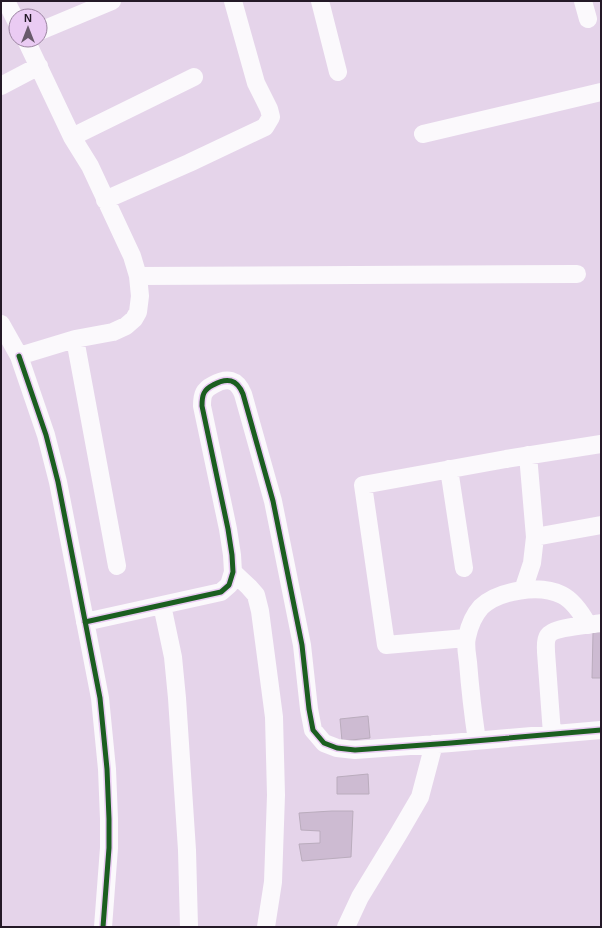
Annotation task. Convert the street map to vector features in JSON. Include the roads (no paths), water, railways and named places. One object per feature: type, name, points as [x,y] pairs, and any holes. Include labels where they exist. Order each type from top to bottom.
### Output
[{"type":"street","points":[[48,28],[112,1]]},
{"type":"street","points":[[105,200],[265,127],[271,117],[269,109],[256,83],[233,1]]},
{"type":"street","points":[[320,1],[338,72]]},
{"type":"street","points":[[583,1],[588,20]]},
{"type":"street","points":[[19,356],[76,339],[113,332],[126,326],[134,319],[138,312],[140,296],[138,276],[132,256],[90,166],[72,137],[30,48]]},
{"type":"street","points":[[1,86],[39,66]]},
{"type":"street","points":[[72,137],[194,77]]},
{"type":"street","points":[[423,134],[601,92]]},
{"type":"street","points":[[138,276],[577,274]]},
{"type":"street","points":[[1,324],[19,356],[46,435],[58,482],[100,698],[107,769],[109,819],[109,848],[103,927]]},
{"type":"street","points":[[76,339],[117,566]]},
{"type":"street","points":[[85,622],[221,592],[229,585],[233,572],[232,555],[228,529],[202,406],[202,399],[208,388],[223,380],[232,381],[240,387],[243,394],[273,501],[302,645],[309,709],[313,730],[324,743],[337,748],[355,750],[601,730]]},
{"type":"street","points":[[466,638],[386,645],[364,484],[601,444]]},
{"type":"street","points":[[523,590],[532,562],[535,537],[528,456]]},
{"type":"street","points":[[449,469],[464,568]]},
{"type":"street","points":[[535,537],[601,525]]},
{"type":"street","points":[[233,572],[256,595],[260,611],[274,717],[276,795],[273,882],[266,927]]},
{"type":"street","points":[[476,741],[466,638],[474,617],[482,607],[494,599],[508,593],[523,590],[547,590],[563,595],[594,624]]},
{"type":"street","points":[[162,605],[173,657],[177,698],[187,850],[189,927]]},
{"type":"street","points":[[552,734],[546,652],[546,642],[548,636],[553,631],[594,624]]},
{"type":"street","points":[[346,927],[360,897],[420,797],[434,744]]}]
